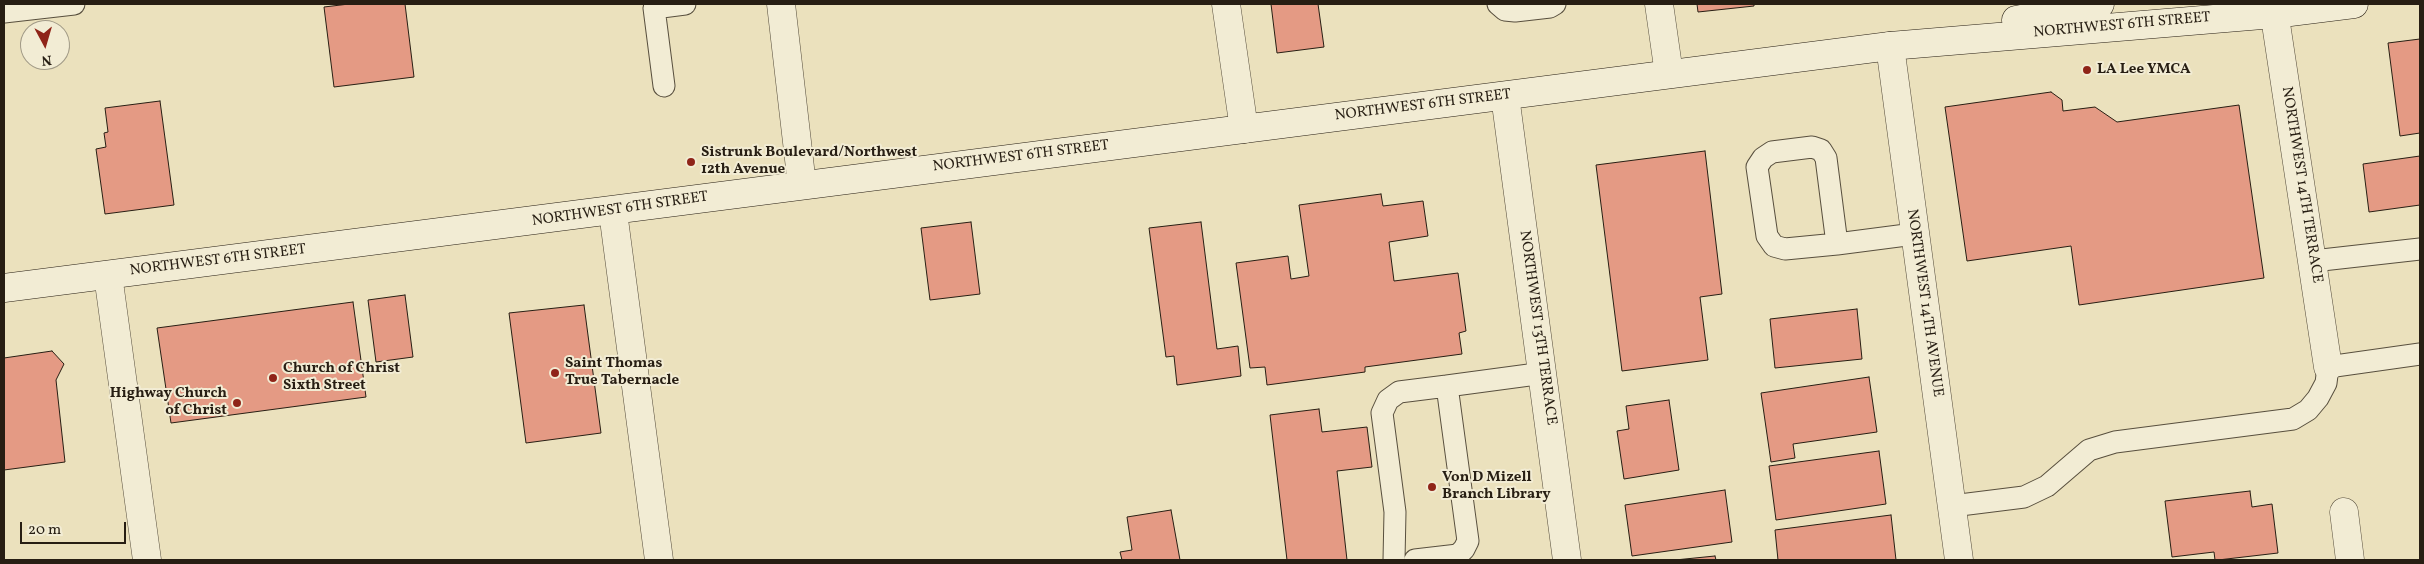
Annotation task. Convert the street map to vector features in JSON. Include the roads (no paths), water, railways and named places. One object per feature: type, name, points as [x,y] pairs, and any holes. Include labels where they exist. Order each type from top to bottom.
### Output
[{"type":"street","points":[[781,4],[802,184]]},
{"type":"street","points":[[1226,4],[1244,129]]},
{"type":"street","points":[[1659,4],[1669,74]]},
{"type":"street","name":"NORTHWEST 6TH STREET","points":[[1890,46],[2100,4]]},
{"type":"street","name":"NORTHWEST 6TH STREET","points":[[4,288],[613,212],[802,184],[1890,46],[2274,9],[2354,4]]},
{"type":"street","name":"NORTHWEST 14TH TERRACE","points":[[2274,9],[2328,366]]},
{"type":"street","name":"NORTHWEST 14TH AVENUE","points":[[1890,46],[1959,560]]},
{"type":"street","name":"NORTHWEST 13TH TERRACE","points":[[1506,96],[1544,373],[1567,560]]},
{"type":"street","points":[[613,212],[659,560]]},
{"type":"street","points":[[108,275],[147,560]]},
{"type":"street","points":[[2344,512],[2350,560]]},
{"type":"lane","points":[[4,12],[74,4]]},
{"type":"lane","points":[[664,86],[654,8],[686,4]]},
{"type":"lane","points":[[1498,4],[1505,10],[1515,11],[1550,7],[1555,4]]},
{"type":"lane","points":[[1837,244],[1826,158],[1821,150],[1812,147],[1772,152],[1763,158],[1757,167],[1767,236],[1774,246],[1785,249],[1837,244],[1914,234]]},
{"type":"lane","points":[[2312,261],[2420,249]]},
{"type":"lane","points":[[1952,506],[2024,497],[2047,486],[2089,450],[2115,442],[2293,419],[2308,410],[2318,398],[2326,383],[2328,366],[2420,354]]},
{"type":"lane","points":[[1394,560],[1396,512],[1382,412],[1388,400],[1399,392],[1544,373]]},
{"type":"lane","points":[[1415,560],[1458,555],[1468,541],[1447,386]]},
{"type":"place","name":"LA Lee YMCA","points":[[2087,70]]},
{"type":"place","name":"Sistrunk Boulevard/Northwest 12th Avenue","points":[[691,162]]},
{"type":"place","name":"Saint Thomas True Tabernacle","points":[[555,373]]},
{"type":"place","name":"Church of Christ Sixth Street","points":[[273,378]]},
{"type":"place","name":"Highway Church of Christ","points":[[237,403]]},
{"type":"place","name":"Von D Mizell Branch Library","points":[[1432,487]]}]
